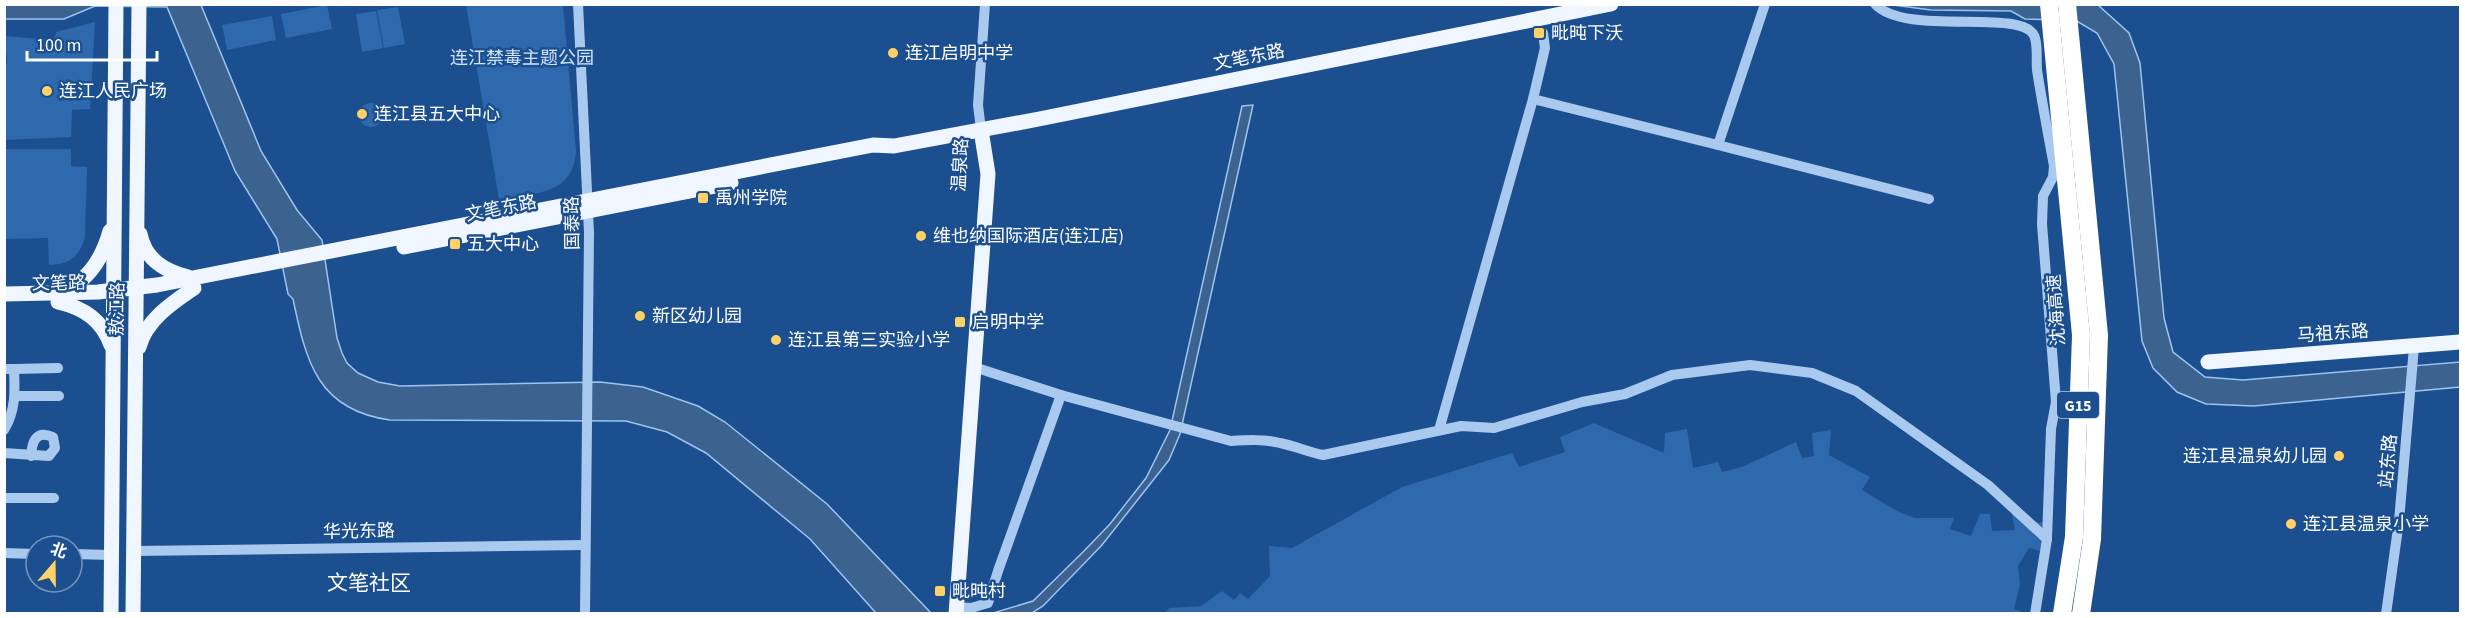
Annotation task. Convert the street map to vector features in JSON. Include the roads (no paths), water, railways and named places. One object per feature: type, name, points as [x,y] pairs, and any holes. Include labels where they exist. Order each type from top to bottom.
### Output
[{"type":"highway","name":"沈海高速","points":[[2049,4],[2081,335],[2074,537],[2062,614]]},
{"type":"highway","name":"G15","points":[[2067,4],[2099,335],[2092,539],[2080,614]]},
{"type":"main road","name":"文笔东路","points":[[114,295],[137,293],[282,266],[873,145],[894,146],[981,130],[1565,9],[1611,4]]},
{"type":"main road","name":"敖江路","points":[[111,614],[116,7]]},
{"type":"main road","name":"敖江路","points":[[133,614],[139,7]]},
{"type":"main road","name":"温泉路","points":[[960,611],[988,174],[981,130]]},
{"type":"main road","name":"温泉路","points":[[960,611],[981,130]]},
{"type":"main road","points":[[114,207],[107,242],[90,273],[58,297],[80,308],[104,328],[114,356]]},
{"type":"main road","points":[[136,358],[141,340],[152,322],[192,283],[151,258],[142,242],[137,209]]},
{"type":"main road","name":"文笔路","points":[[4,294],[58,297],[114,295]]},
{"type":"main road","name":"文笔路","points":[[4,304],[58,297]]},
{"type":"main road","name":"马祖东路","points":[[2208,362],[2460,342]]},
{"type":"street","name":"国泰路","points":[[578,4],[588,205],[585,614]]},
{"type":"street","points":[[981,130],[978,105],[985,4]]},
{"type":"street","points":[[1718,145],[1765,4]]},
{"type":"street","points":[[1875,4],[1883,13],[1900,19],[1924,22],[2006,22],[2030,29],[2036,37],[2035,58],[2054,166],[2053,177],[2043,196],[2042,224],[2055,402],[2051,429],[2047,538],[2035,614]]},
{"type":"street","points":[[1439,430],[1533,99],[1545,48],[1543,33]]},
{"type":"street","points":[[1533,99],[1929,199]]},
{"type":"street","name":"站东路","points":[[2386,614],[2397,540],[2414,347]]},
{"type":"street","points":[[974,367],[1061,395],[1231,441],[1279,442],[1323,455],[1461,426],[1494,428],[1582,402],[1625,394],[1672,375],[1750,365],[1812,373],[1856,392],[1978,478],[2047,538]]},
{"type":"street","points":[[4,430],[12,417],[15,396],[9,369],[58,368]]},
{"type":"street","points":[[960,611],[988,603],[992,596],[998,572],[1061,395]]},
{"type":"street","points":[[15,396],[59,396]]},
{"type":"street","points":[[4,453],[31,456]]},
{"type":"street","points":[[4,498],[54,498]]},
{"type":"street","name":"华光东路","points":[[134,551],[585,545]]},
{"type":"street","points":[[4,554],[24,554]]},
{"type":"street","points":[[84,554],[111,555]]},
{"type":"place","name":"毗旽下沃","points":[[1539,33]]},
{"type":"place","name":"连江启明中学","points":[[893,53]]},
{"type":"place","name":"连江人民广场","points":[[47,91]]},
{"type":"place","name":"连江县五大中心","points":[[362,114]]},
{"type":"place","name":"禹州学院","points":[[703,198]]},
{"type":"place","name":"维也纳国际酒店(连江店)","points":[[921,236]]},
{"type":"place","name":"五大中心","points":[[455,244]]},
{"type":"place","name":"新区幼儿园","points":[[640,316]]},
{"type":"place","name":"启明中学","points":[[960,322]]},
{"type":"place","name":"连江县第三实验小学","points":[[776,340]]},
{"type":"place","name":"连江县温泉幼儿园","points":[[2339,456]]},
{"type":"place","name":"连江县温泉小学","points":[[2291,524]]},
{"type":"place","name":"毗旽村","points":[[940,591]]},
{"type":"district","name":"文笔社区","points":[[369,583]]},
{"type":"park label","name":"连江禁毒主题公园","points":[[522,58]]}]
